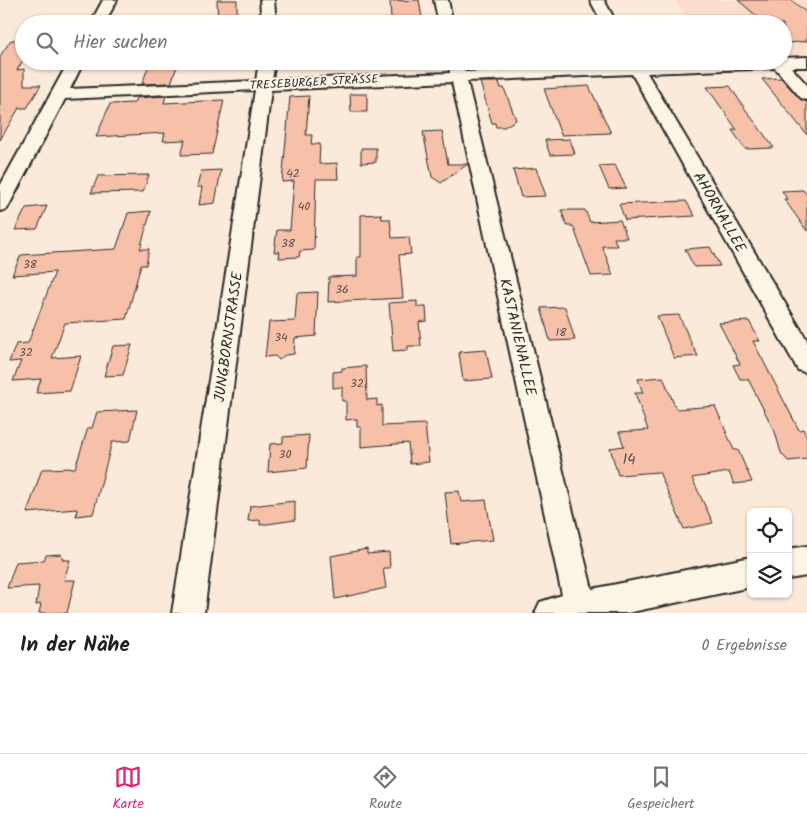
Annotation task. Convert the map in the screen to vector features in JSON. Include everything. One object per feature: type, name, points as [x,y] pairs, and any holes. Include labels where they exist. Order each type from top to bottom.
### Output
[{"type":"street","points":[[102,15],[110,0]]},
{"type":"street","points":[[267,0],[268,15]]},
{"type":"street","points":[[440,0],[444,15]]},
{"type":"street","points":[[597,0],[605,15]]},
{"type":"street","name":"TRESEBURGER STRASSE","points":[[792,63],[807,62]]},
{"type":"street","points":[[0,204],[72,70]]},
{"type":"street","name":"JUNGBORNSTRASSE","points":[[188,613],[266,70]]},
{"type":"street","name":"TRESEBURGER STRASSE","points":[[59,94],[264,85],[444,70]]},
{"type":"street","name":"KASTANIENALLEE","points":[[456,70],[571,611]]},
{"type":"street","name":"AHORNALLEE","points":[[637,70],[807,362]]},
{"type":"street","points":[[785,70],[807,95]]},
{"type":"street","points":[[792,563],[807,560]]},
{"type":"street","points":[[571,611],[747,573]]},
{"type":"shaded area","points":[[674,0],[807,0],[807,55],[792,56],[792,15],[685,15]]},
{"type":"building","points":[[217,0],[237,0],[237,15],[218,15]]},
{"type":"building","points":[[419,0],[422,15],[391,15],[390,1]]},
{"type":"building","points":[[738,0],[791,0],[807,13],[807,41],[792,43],[792,15],[756,15]]},
{"type":"building","points":[[11,40],[15,40],[15,70],[24,70],[24,85],[41,85],[27,108],[19,108],[0,140],[0,56]]},
{"type":"building","points":[[147,70],[176,70],[171,83],[142,84]]},
{"type":"building","points":[[781,78],[800,99],[807,102],[807,135],[762,79]]},
{"type":"building","points":[[480,82],[499,82],[501,88],[504,88],[516,120],[504,127],[496,127],[495,123],[492,123]]},
{"type":"building","points":[[589,86],[611,133],[561,135],[544,89]]},
{"type":"building","points":[[730,86],[774,148],[745,149],[732,130],[737,130],[707,87]]},
{"type":"building","points":[[350,94],[367,94],[367,112],[351,112]]},
{"type":"building","points":[[166,96],[164,103],[224,100],[212,154],[181,155],[185,140],[163,141],[165,133],[96,137],[110,104],[134,103],[136,98]]},
{"type":"building","points":[[309,96],[306,135],[312,135],[311,144],[320,144],[319,164],[337,163],[338,179],[316,179],[314,250],[300,251],[299,257],[279,258],[280,252],[274,252],[277,230],[290,230],[294,181],[282,182],[290,97]]},
{"type":"building","points":[[442,131],[448,164],[468,164],[441,183],[432,177],[423,132]]},
{"type":"building","points":[[570,139],[575,154],[550,155],[545,140]]},
{"type":"building","points":[[361,148],[376,148],[376,162],[361,163]]},
{"type":"building","points":[[615,165],[626,188],[609,189],[599,166]]},
{"type":"building","points":[[536,168],[546,196],[521,197],[513,170]]},
{"type":"building","points":[[221,170],[215,203],[199,205],[202,187],[197,187],[201,171]]},
{"type":"building","points":[[149,175],[143,192],[91,193],[98,176]]},
{"type":"building","points":[[803,190],[807,195],[807,231],[784,199],[787,199],[782,191]]},
{"type":"building","points":[[686,201],[695,216],[625,220],[619,204]]},
{"type":"building","points":[[47,206],[37,229],[15,230],[26,208]]},
{"type":"building","points":[[561,210],[585,210],[590,222],[620,220],[627,238],[614,238],[617,246],[602,246],[613,275],[591,276],[573,226],[567,226]]},
{"type":"building","points":[[151,211],[140,249],[149,249],[146,265],[141,265],[126,319],[65,323],[52,358],[81,356],[70,391],[36,393],[41,379],[13,381],[21,361],[9,362],[16,344],[28,343],[55,272],[12,275],[21,255],[116,249],[128,213]]},
{"type":"building","points":[[381,214],[382,219],[390,219],[392,238],[409,237],[411,254],[399,255],[403,298],[328,302],[329,277],[357,276],[357,257],[361,257],[361,215]]},
{"type":"building","points":[[710,247],[720,266],[694,267],[685,249]]},
{"type":"building","points":[[318,292],[316,336],[295,338],[294,354],[285,355],[279,360],[275,356],[265,357],[269,322],[295,321],[297,293]]},
{"type":"building","points":[[417,301],[417,307],[426,307],[427,321],[419,322],[421,346],[408,346],[408,350],[393,351],[389,303]]},
{"type":"building","points":[[565,307],[575,340],[550,341],[541,308]]},
{"type":"building","points":[[679,315],[698,356],[674,358],[657,316]]},
{"type":"building","points":[[749,321],[760,341],[753,341],[799,430],[803,429],[807,437],[807,459],[788,461],[781,453],[775,432],[748,379],[740,379],[733,365],[740,364],[719,323]]},
{"type":"building","points":[[132,345],[123,375],[104,376],[113,346]]},
{"type":"building","points":[[486,350],[492,379],[463,381],[459,352]]},
{"type":"building","points":[[366,366],[367,400],[377,399],[377,406],[382,405],[382,426],[425,424],[429,462],[410,464],[408,443],[361,447],[361,427],[357,427],[357,419],[346,420],[346,401],[342,401],[342,387],[333,388],[333,372],[342,371],[342,368]]},
{"type":"building","points":[[663,377],[676,409],[715,406],[734,450],[738,450],[752,482],[734,484],[729,472],[692,478],[713,523],[684,529],[659,472],[618,475],[610,448],[624,446],[619,432],[648,430],[635,393],[643,393],[638,379]]},
{"type":"building","points":[[137,410],[130,441],[112,442],[93,514],[76,516],[77,509],[27,513],[42,469],[75,468],[88,428],[92,428],[97,412]]},
{"type":"building","points":[[309,435],[307,468],[268,472],[270,444],[283,443],[283,437]]},
{"type":"building","points":[[459,491],[461,502],[486,500],[493,540],[451,544],[445,492]]},
{"type":"building","points":[[295,501],[295,520],[260,525],[260,520],[248,521],[250,506]]},
{"type":"building","points":[[367,549],[367,554],[389,552],[390,568],[383,568],[386,588],[335,599],[331,556]]},
{"type":"building","points":[[61,554],[63,560],[70,560],[64,580],[75,580],[67,613],[39,613],[41,604],[36,605],[39,586],[7,588],[16,562],[44,560],[46,555]]}]
